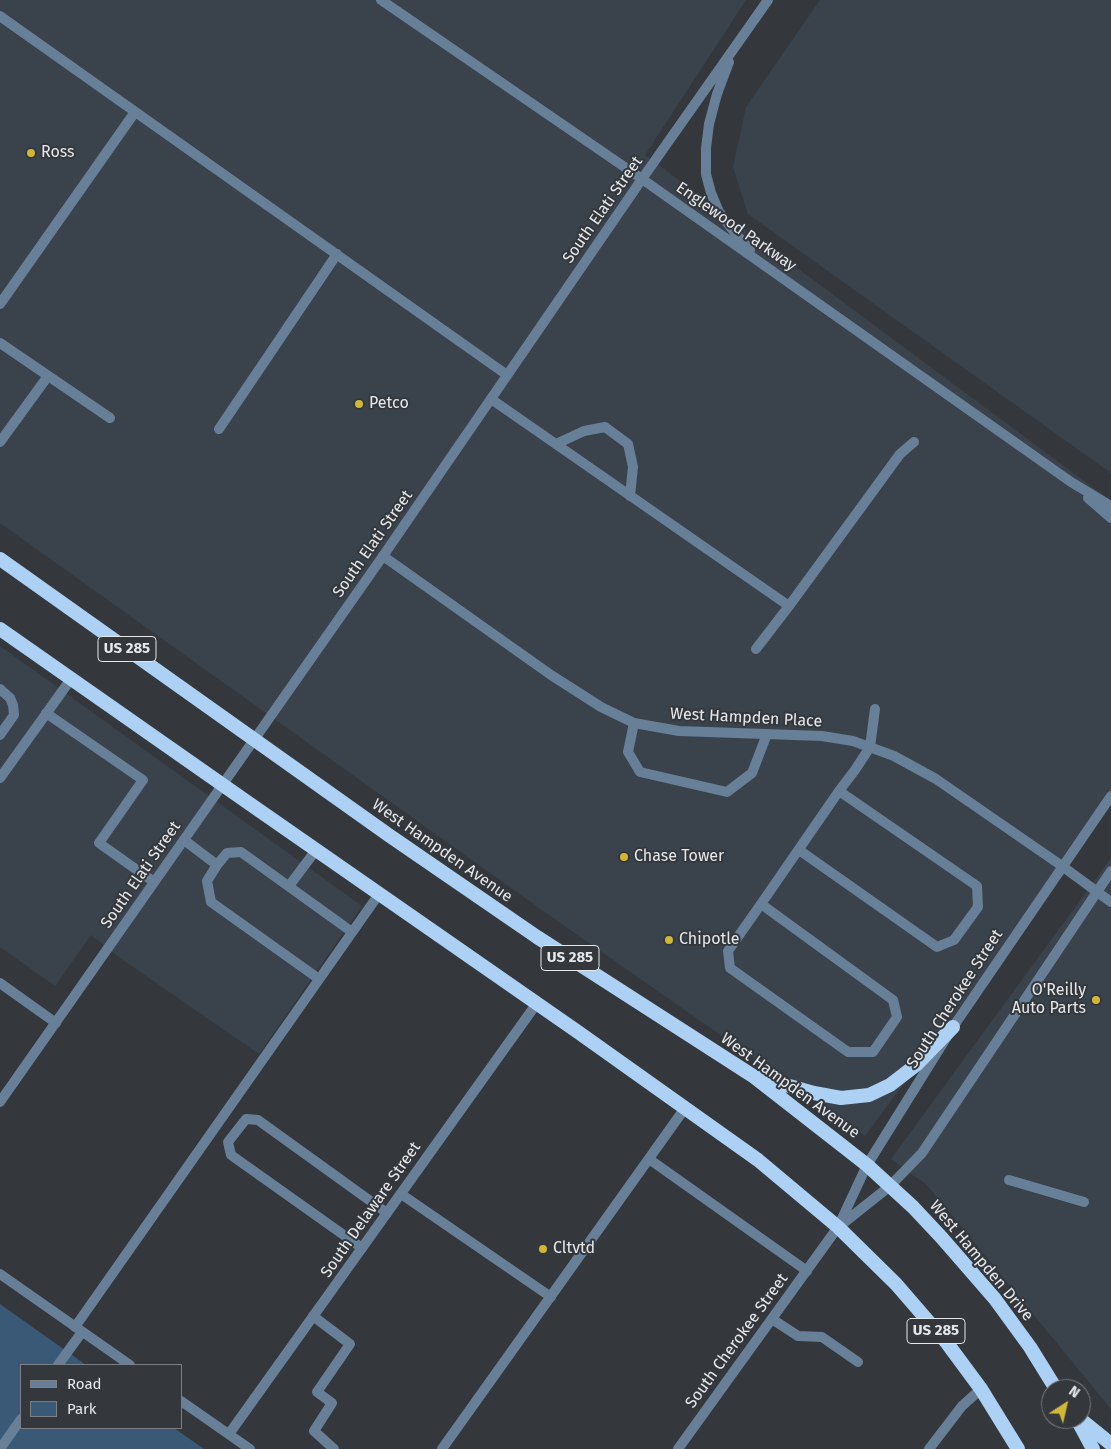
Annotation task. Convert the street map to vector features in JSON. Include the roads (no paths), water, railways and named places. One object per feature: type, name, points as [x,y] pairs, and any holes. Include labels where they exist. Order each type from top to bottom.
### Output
[{"type":"highway","name":"West Hampden Avenue","points":[[0,559],[390,836],[537,937],[753,1076],[868,1165]]},
{"type":"highway","name":"US 285","points":[[0,629],[758,1160],[838,1227],[896,1284],[947,1343],[981,1389],[1018,1449]]},
{"type":"highway","points":[[753,1076],[814,1093],[840,1098],[869,1095],[890,1085],[916,1065],[953,1027]]},
{"type":"highway","name":"West Hampden Drive","points":[[868,1165],[942,1238],[995,1299],[1030,1347],[1050,1379]]},
{"type":"highway","points":[[1083,1429],[1093,1449]]},
{"type":"highway","points":[[1091,1429],[1111,1444]]},
{"type":"street","name":"Englewood Parkway","points":[[381,0],[642,179],[1071,482],[1111,506]]},
{"type":"street","name":"South Elati Street","points":[[0,1102],[383,556],[642,179],[768,0]]},
{"type":"street","points":[[0,16],[507,375]]},
{"type":"street","points":[[735,47],[717,94],[709,124],[706,148],[706,174],[711,194],[719,212],[735,234],[765,266]]},
{"type":"street","points":[[0,304],[135,112]]},
{"type":"street","points":[[219,429],[337,254]]},
{"type":"street","points":[[0,343],[110,418]]},
{"type":"street","points":[[0,442],[48,376]]},
{"type":"street","points":[[491,399],[789,606]]},
{"type":"street","points":[[556,444],[584,431],[605,427],[628,444],[634,467],[630,496]]},
{"type":"street","points":[[756,649],[900,454],[914,442]]},
{"type":"street","name":"Englewood Parkway","points":[[1071,482],[1111,518]]},
{"type":"street","name":"West Hampden Place","points":[[383,556],[551,676],[601,707],[634,723],[679,731],[822,736],[853,741],[894,756],[936,778],[1111,902]]},
{"type":"street","points":[[0,778],[71,678]]},
{"type":"street","points":[[0,688],[14,705],[14,715],[0,735]]},
{"type":"street","points":[[761,904],[893,1000],[897,1018],[873,1052],[848,1052],[730,968],[728,951],[870,747],[875,709]]},
{"type":"street","points":[[46,713],[143,780],[99,843],[154,882]]},
{"type":"street","points":[[634,723],[628,752],[640,772],[727,792],[752,773],[767,734]]},
{"type":"street","points":[[799,850],[937,947],[954,940],[978,908],[977,886],[840,791]]},
{"type":"street","name":"South Cherokee Street","points":[[678,1449],[838,1227],[868,1165],[953,1027],[1111,796]]},
{"type":"street","points":[[184,840],[217,865]]},
{"type":"street","points":[[288,886],[316,850]]},
{"type":"street","points":[[320,979],[211,902],[207,881],[217,865],[227,853],[241,852],[352,932]]},
{"type":"street","name":"South Cherokee Street","points":[[838,1227],[890,1186],[922,1153],[1111,871]]},
{"type":"street","points":[[59,1364],[78,1329],[379,894]]},
{"type":"street","points":[[0,983],[56,1023]]},
{"type":"street","name":"South Delaware Street","points":[[229,1434],[536,1003]]},
{"type":"street","points":[[442,1449],[685,1108]]},
{"type":"street","points":[[362,1248],[230,1155],[228,1142],[246,1119],[258,1120],[387,1213]]},
{"type":"street","points":[[649,1159],[807,1271]]},
{"type":"street","points":[[1009,1180],[1084,1202]]},
{"type":"street","points":[[401,1194],[551,1297]]},
{"type":"street","points":[[0,1274],[129,1364]]},
{"type":"street","points":[[313,1316],[350,1344],[317,1392],[332,1403],[314,1431],[334,1449]]},
{"type":"street","points":[[772,1319],[798,1336],[822,1337],[858,1362]]},
{"type":"street","points":[[929,1449],[962,1406],[981,1389]]},
{"type":"street","points":[[182,1402],[250,1449]]},
{"type":"street","points":[[0,1449],[20,1420]]},
{"type":"place","name":"Ross","points":[[31,153]]},
{"type":"place","name":"Petco","points":[[359,404]]},
{"type":"place","name":"Chase Tower","points":[[624,857]]},
{"type":"place","name":"Chipotle","points":[[669,940]]},
{"type":"place","name":"O'Reilly Auto Parts","points":[[1096,1000]]},
{"type":"place","name":"Cltvtd","points":[[543,1249]]}]
